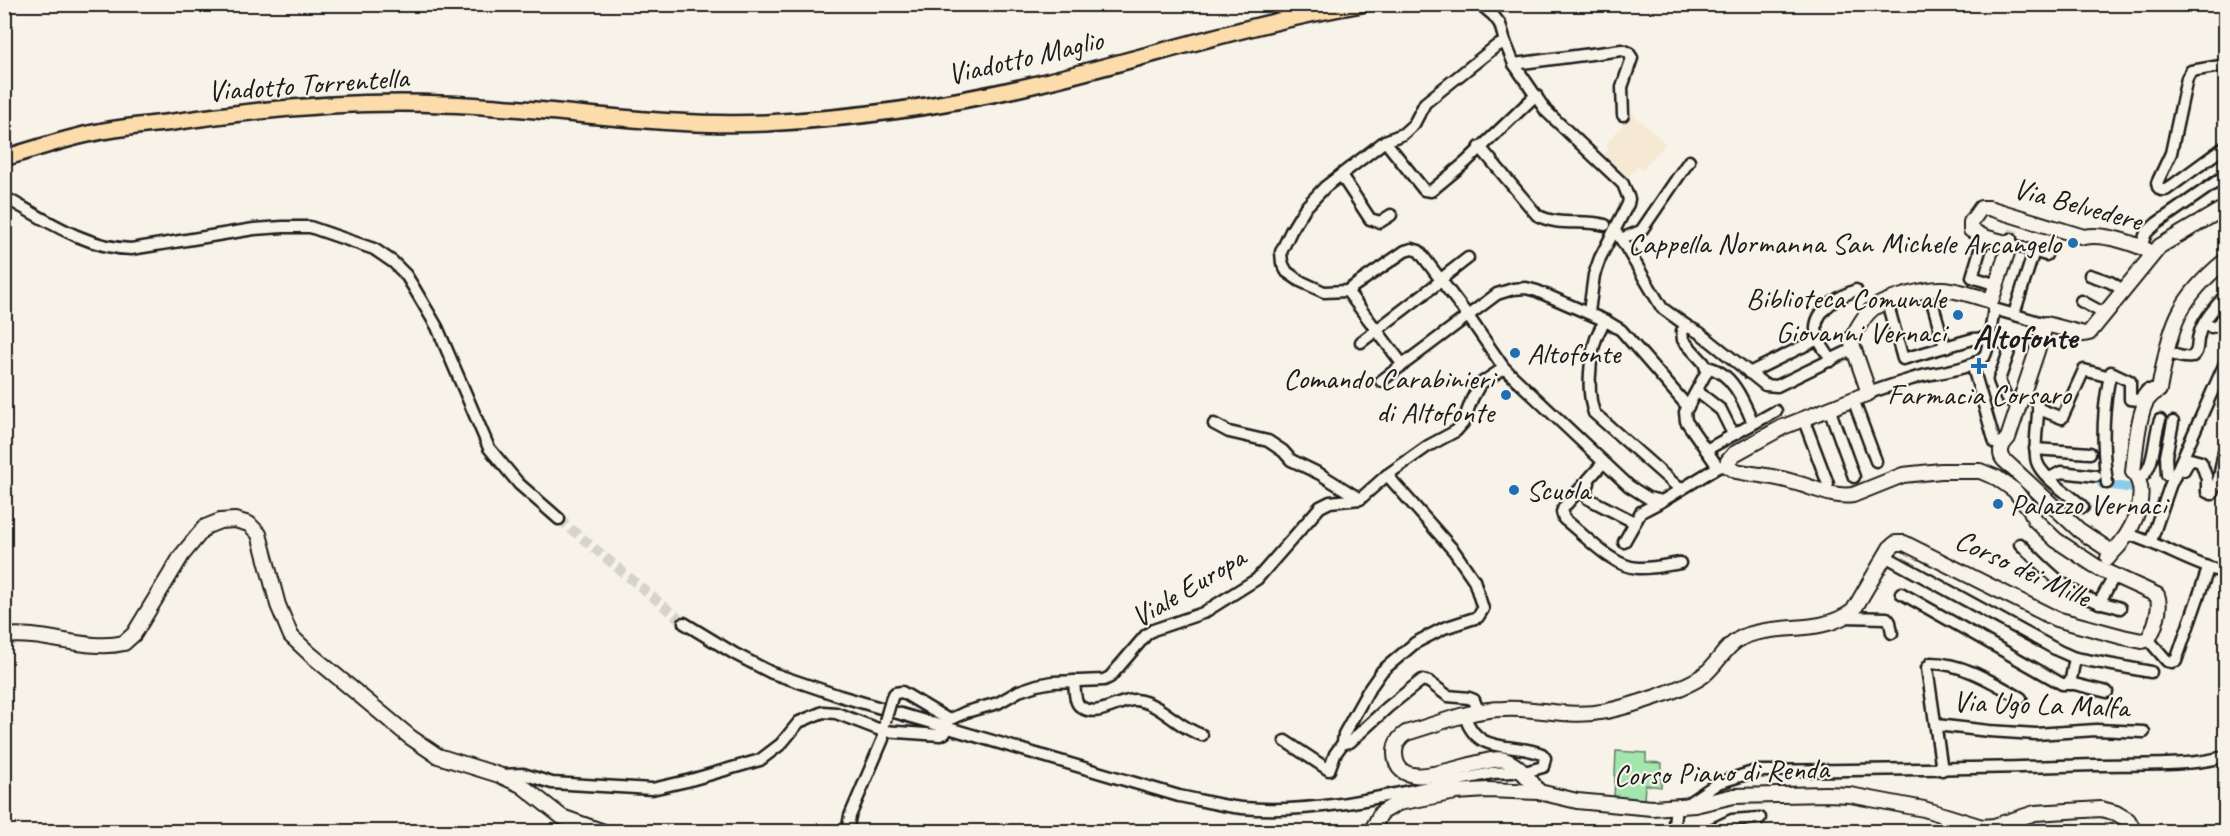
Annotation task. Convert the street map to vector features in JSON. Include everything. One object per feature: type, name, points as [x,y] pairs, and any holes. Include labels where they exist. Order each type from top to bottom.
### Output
[{"type":"main road","name":"Viadotto Maglio","points":[[619,118],[708,124],[802,120],[892,112],[1032,86],[1253,26],[1362,4]]},
{"type":"main road","name":"Viadotto Torrentella","points":[[4,158],[97,132],[228,114],[377,103],[441,104],[619,118]]},
{"type":"main road","name":"Via Belvedere","points":[[1984,237],[1973,232],[1970,226],[1983,207],[2084,237],[2092,235],[2146,250]]},
{"type":"main road","points":[[2112,552],[2079,530],[2004,460],[2002,449],[2008,438],[2019,399],[2046,324],[2086,334],[2091,331],[2123,290],[2146,250],[2160,246],[2226,207]]},
{"type":"main road","points":[[1723,466],[1734,454],[1783,427],[1869,393],[1851,341],[1855,332],[1875,307],[1940,289],[1965,293],[1993,305],[1996,285],[2011,242],[1984,237]]},
{"type":"main road","points":[[2100,569],[2127,534],[2141,498],[2139,479],[2133,472],[2145,404],[2149,397],[2159,390],[2174,322],[2193,290],[2226,260]]},
{"type":"main road","name":"Corso dei Mille","points":[[1723,466],[1845,496],[1903,475],[1941,471],[1980,471],[1997,478],[2014,490],[2030,508],[2035,520],[2056,540],[2100,569],[2153,591],[2159,602],[2156,620],[2148,639],[2142,641],[2123,638],[2056,619],[1904,543],[1896,543],[1888,552]]},
{"type":"main road","points":[[4,636],[38,635],[95,644],[124,643],[134,634],[182,555],[205,527],[220,520],[235,520],[249,524],[259,534],[278,605],[291,636],[309,654],[410,737],[438,756],[499,775],[521,785],[562,817],[604,831]]},
{"type":"main road","points":[[1539,792],[1516,767],[1506,760],[1494,759],[1434,775],[1417,776],[1406,772],[1399,765],[1395,755],[1396,745],[1399,738],[1406,733],[1479,713],[1513,708],[1578,716],[1608,711],[1691,684],[1707,673],[1723,651],[1736,640],[1749,634],[1830,623],[1853,611],[1888,552]]},
{"type":"main road","name":"Corso Piano di Renda","points":[[1371,831],[1381,813],[1398,803],[1456,792],[1487,790],[1539,792],[1577,801],[1652,808],[1680,806],[1734,796],[1826,794],[1881,799],[1982,827],[1994,826],[2035,813],[2101,809],[2116,813],[2128,820],[2135,831]]},
{"type":"street","points":[[1480,4],[1500,24],[1504,42],[1514,64],[1546,111],[1623,184],[1629,199],[1600,258],[1594,275],[1589,312]]},
{"type":"street","points":[[1504,42],[1425,103],[1414,124],[1403,134],[1385,141],[1325,187],[1305,208],[1291,231],[1282,249],[1282,263],[1287,272],[1300,281],[1324,292],[1347,291],[1405,251],[1412,249],[1422,253],[1504,368],[1629,486],[1648,498],[1662,501]]},
{"type":"street","points":[[1514,64],[1622,50],[1628,52],[1632,58],[1622,87],[1623,115]]},
{"type":"street","points":[[2226,65],[2191,71],[2187,78],[2171,153],[2158,181],[2158,187],[2166,190],[2226,146]]},
{"type":"street","points":[[1385,141],[1427,192],[1431,191],[1466,162],[1536,94]]},
{"type":"street","points":[[1480,147],[1537,215],[1549,221],[1596,223],[1614,230],[1641,231],[1689,161]]},
{"type":"street","points":[[1341,175],[1370,219],[1380,222],[1391,215]]},
{"type":"street","points":[[2146,250],[2146,233],[2226,175]]},
{"type":"street","points":[[4,197],[91,242],[112,249],[131,249],[254,229],[283,227],[310,227],[374,249],[406,274],[437,327],[489,448],[519,484],[559,519]]},
{"type":"street","points":[[1614,230],[1662,308],[1700,333],[1761,384],[1773,387],[1853,349]]},
{"type":"street","points":[[1984,237],[1972,277],[1996,285]]},
{"type":"street","points":[[2011,242],[2046,255]]},
{"type":"street","points":[[2014,314],[2034,251]]},
{"type":"street","points":[[1361,342],[1468,258]]},
{"type":"street","points":[[2090,275],[2123,290]]},
{"type":"street","points":[[1381,381],[1497,294],[1526,288],[1589,312],[1621,330],[1688,407]]},
{"type":"street","points":[[1831,361],[1818,339],[1815,326],[1817,320],[1830,302],[1856,290]]},
{"type":"street","points":[[1347,291],[1403,365]]},
{"type":"street","points":[[2167,352],[2185,357],[2194,354],[2198,348],[2198,336],[2226,294]]},
{"type":"street","points":[[2081,301],[2105,314]]},
{"type":"street","points":[[1887,302],[1903,359],[1973,339],[1988,338],[2012,346],[1999,380],[2006,398],[2036,401],[2039,409],[2035,431],[2037,464],[2083,507]]},
{"type":"street","points":[[1933,304],[1945,347]]},
{"type":"street","points":[[1869,393],[1920,376],[1972,364],[1983,357],[1987,352],[1993,305],[2046,324]]},
{"type":"street","points":[[2205,323],[2216,326],[2226,315]]},
{"type":"street","points":[[1606,321],[1596,336],[1589,390],[1589,400],[1594,413],[1680,489]]},
{"type":"street","points":[[1624,542],[1641,513],[1723,466],[1706,450],[1687,425],[1685,416],[1706,376],[1706,367],[1683,340],[1682,331],[1687,326]]},
{"type":"street","points":[[1749,373],[1818,339]]},
{"type":"street","points":[[2151,541],[2175,476],[2226,361]]},
{"type":"street","points":[[1972,364],[1995,443],[2002,449]]},
{"type":"street","points":[[1706,367],[1714,368],[1733,385],[1753,423]]},
{"type":"street","points":[[1214,424],[1229,432],[1268,441],[1283,451],[1291,460],[1320,474],[1360,499],[1387,475],[1428,446],[1456,431],[1480,384],[1504,368]]},
{"type":"street","points":[[2039,409],[2062,418],[2084,370],[2130,381],[2130,399],[2139,400],[2146,390],[2159,390]]},
{"type":"street","points":[[2107,483],[2104,433],[2107,388],[2111,375]]},
{"type":"street","points":[[1698,392],[1720,408],[1733,434]]},
{"type":"street","points":[[1853,399],[1876,461]]},
{"type":"street","points":[[1829,408],[1854,477]]},
{"type":"street","points":[[1706,450],[1776,411]]},
{"type":"street","points":[[1803,418],[1828,484]]},
{"type":"street","points":[[2139,479],[2146,475],[2149,467],[2160,420]]},
{"type":"street","points":[[2173,422],[2165,466],[2167,475],[2175,476]]},
{"type":"street","points":[[2169,496],[2190,459],[2201,462],[2207,479],[2207,492],[2214,493],[2226,441]]},
{"type":"street","points":[[2035,449],[2090,453]]},
{"type":"street","points":[[1603,463],[1563,509],[1564,519],[1603,552],[1627,567],[1639,569],[1680,563]]},
{"type":"street","points":[[2050,478],[2061,472],[2096,476]]},
{"type":"street","points":[[1286,741],[1329,770],[1335,754],[1343,743],[1344,734],[1382,671],[1415,643],[1444,628],[1478,617],[1483,609],[1474,580],[1454,551],[1387,475]]},
{"type":"street","points":[[1588,480],[1587,498],[1634,522]]},
{"type":"street","name":"Viale Europa","points":[[499,775],[523,774],[552,783],[652,789],[760,760],[781,744],[807,716],[824,712],[884,726],[940,735],[945,733],[948,724],[966,712],[998,703],[1019,691],[1037,686],[1074,681],[1095,681],[1110,677],[1153,630],[1203,613],[1257,579],[1320,507],[1330,502],[1360,499]]},
{"type":"street","points":[[2127,534],[2151,541],[2208,568],[2226,573]]},
{"type":"street","points":[[2020,544],[2054,577],[2073,590],[2099,603],[2120,608]]},
{"type":"street","points":[[1888,552],[2059,651],[2075,658],[2151,672]]},
{"type":"street","points":[[2148,639],[2167,661],[2172,663],[2176,661],[2208,568]]},
{"type":"street","points":[[2099,603],[2115,575]]},
{"type":"street","points":[[1901,593],[2062,684],[2107,692]]},
{"type":"street","points":[[1844,617],[1887,618],[1892,633]]},
{"type":"street","points":[[684,622],[735,654],[772,673],[948,724],[1188,798],[1241,807],[1315,807],[1360,802],[1492,773],[1514,772]]},
{"type":"street","points":[[2070,684],[2075,658]]},
{"type":"street","points":[[1942,771],[1927,668],[1931,663],[1939,663],[1984,677],[2021,698]]},
{"type":"street","points":[[1343,743],[1350,742],[1422,680],[1430,682],[1448,696],[1473,700],[1479,713]]},
{"type":"street","points":[[1074,681],[1077,702],[1082,708],[1107,709],[1124,701],[1144,702],[1202,735]]},
{"type":"street","points":[[847,831],[850,816],[883,739],[884,726],[895,693],[902,692],[948,724]]},
{"type":"street","points":[[1465,716],[1468,728],[1481,740],[1509,749],[1542,754],[1545,758],[1543,767],[1528,771]]},
{"type":"street","name":"Via Ugo La Malfa","points":[[1936,725],[2036,734],[2096,730],[2145,732]]},
{"type":"street","points":[[1673,831],[1680,806],[1718,783],[1756,771],[1942,771],[2184,762],[2226,756]]},
{"type":"street","points":[[1707,831],[1732,820],[1760,818]]},
{"type":"shaded area","points":[[1633,114],[1666,144],[1642,170],[1637,167],[1626,180],[1601,157],[1609,149],[1605,145]]},
{"type":"green space","points":[[1616,751],[1646,753],[1646,762],[1662,763],[1661,787],[1645,785],[1644,800],[1614,799]]},
{"type":"waterway","points":[[2102,484],[2130,488]]},
{"type":"tunnel","points":[[2011,239],[2017,221]]},
{"type":"tunnel","points":[[559,519],[684,623]]},
{"type":"place","name":"Cappella Normanna San Michele Arcangelo","points":[[2073,243]]},
{"type":"place","name":"Biblioteca Comunale Giovanni Vernaci","points":[[1958,315]]},
{"type":"place","name":"Altofonte","points":[[1515,353]]},
{"type":"place","name":"Farmacia Corsaro","points":[[1979,366]]},
{"type":"place","name":"Comando Carabinieri di Altofonte","points":[[1506,395]]},
{"type":"place","name":"Scuola","points":[[1514,490]]},
{"type":"place","name":"Palazzo Vernaci","points":[[1998,504]]},
{"type":"district","name":"Altofonte","points":[[2025,336]]}]
